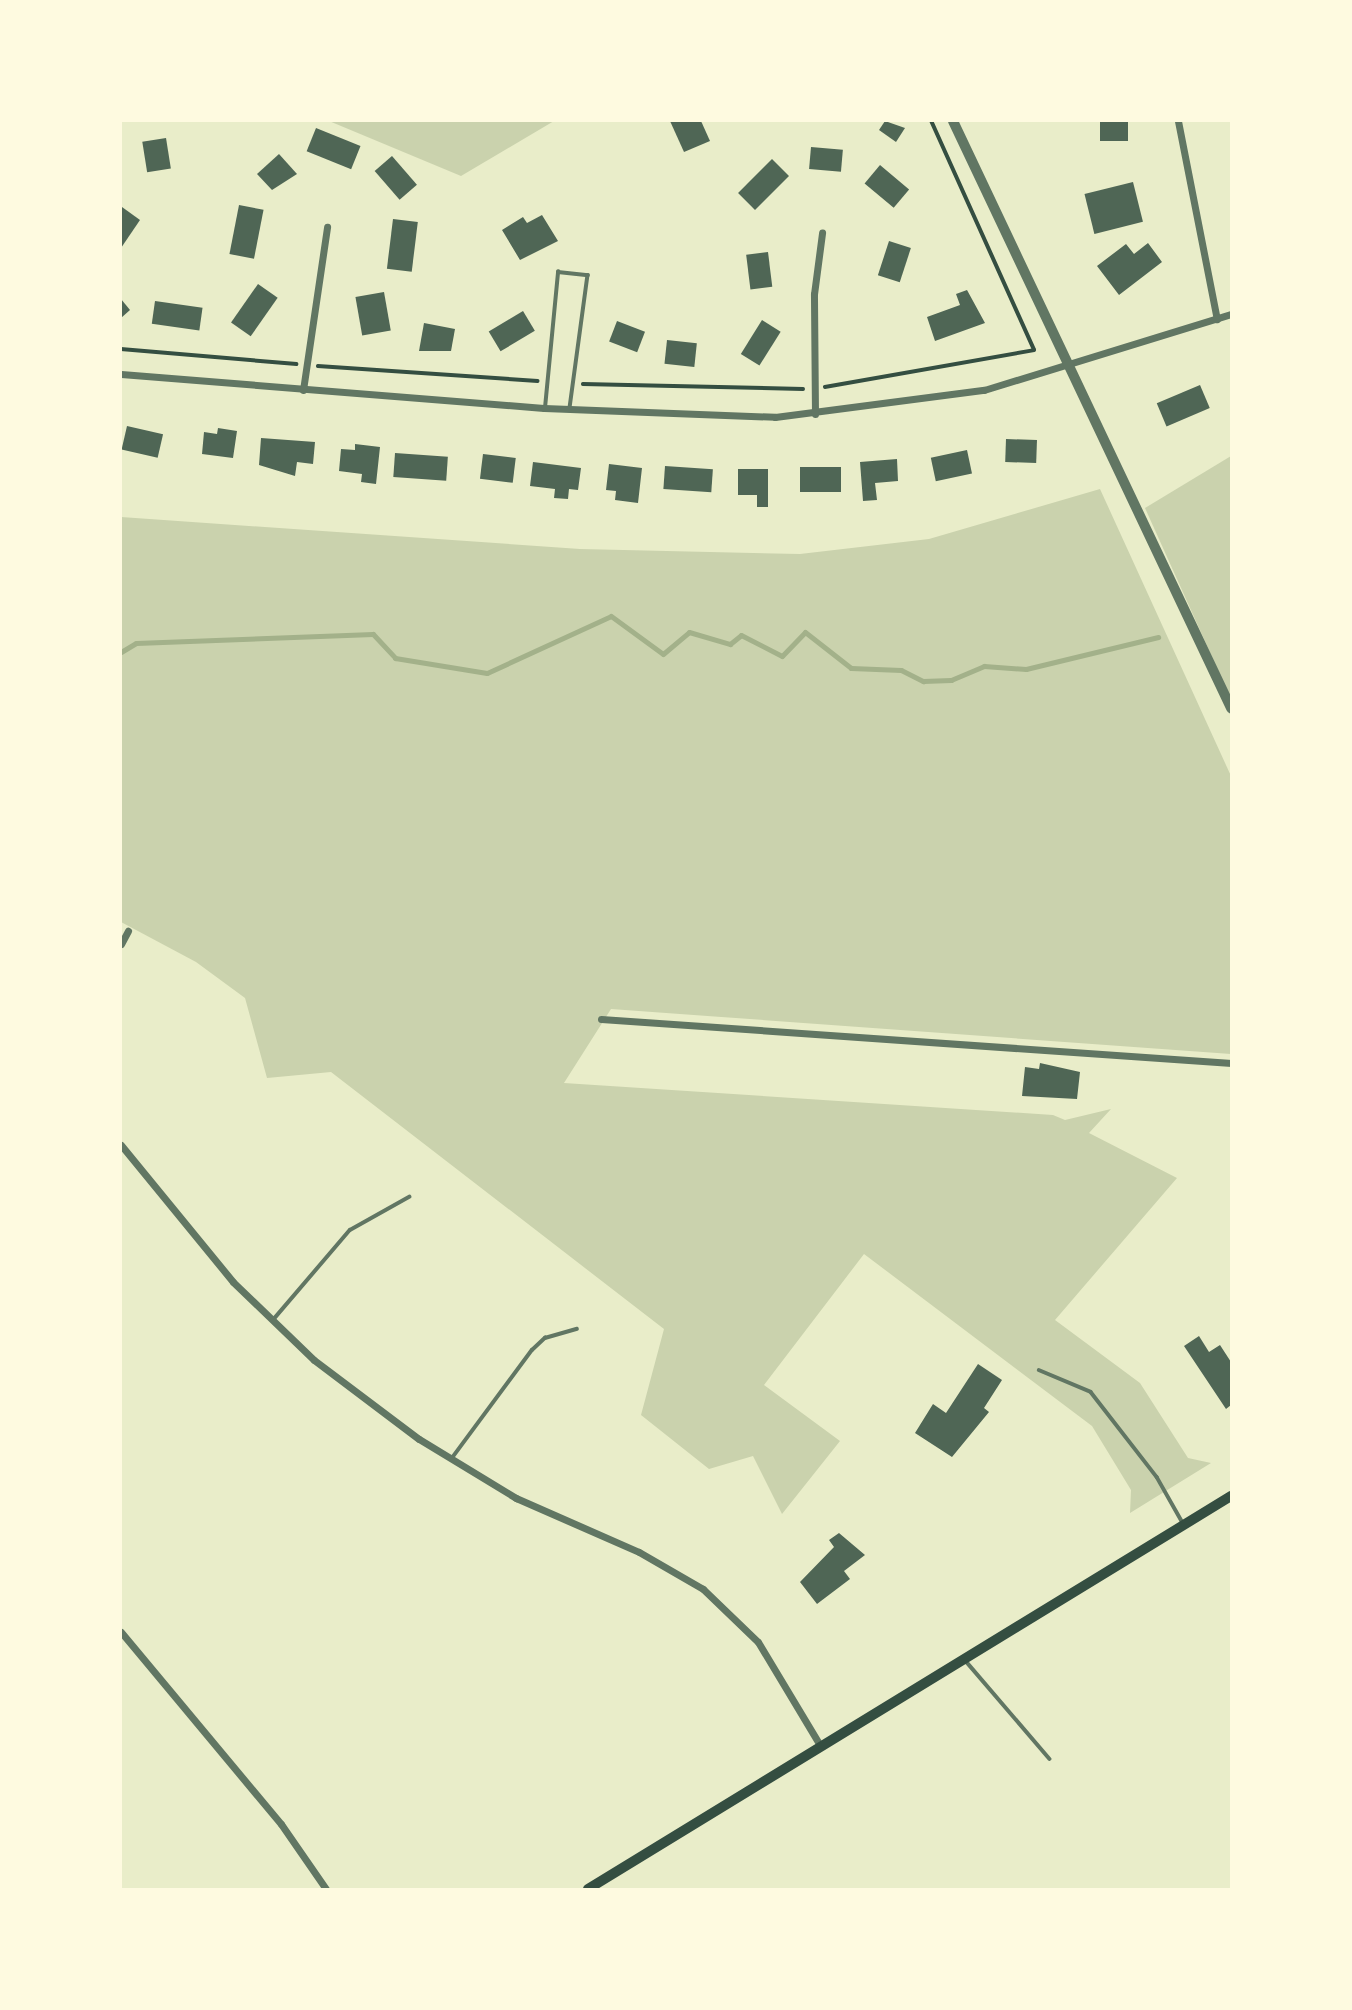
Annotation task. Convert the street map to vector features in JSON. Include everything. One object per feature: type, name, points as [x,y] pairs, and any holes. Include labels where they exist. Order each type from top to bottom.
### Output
[{"type":"main road","points":[[588,1889],[1231,1496]]},
{"type":"street","points":[[953,121],[1231,708]]},
{"type":"street","points":[[1178,121],[1217,318]]},
{"type":"street","points":[[303,390],[327,227]]},
{"type":"street","points":[[815,414],[814,294],[822,233]]},
{"type":"street","points":[[121,374],[569,410],[717,418],[815,414],[984,390],[1231,314]]},
{"type":"street","points":[[121,944],[128,931]]},
{"type":"street","points":[[601,1018],[1231,1063]]},
{"type":"street","points":[[121,1145],[233,1282],[314,1360],[452,1458],[703,1589],[758,1642],[820,1745]]},
{"type":"street","points":[[121,1632],[281,1824],[326,1889]]},
{"type":"lane","points":[[544,408],[558,272],[588,275],[569,410]]},
{"type":"lane","points":[[272,1320],[350,1230],[409,1197]]},
{"type":"lane","points":[[452,1458],[532,1350],[545,1338],[577,1329]]},
{"type":"lane","points":[[1039,1370],[1091,1392],[1157,1476],[1184,1524]]},
{"type":"lane","points":[[964,1658],[1050,1759]]},
{"type":"path","points":[[931,121],[1034,350]]},
{"type":"green space","points":[[329,121],[554,121],[461,176]]},
{"type":"green space","points":[[1231,456],[1231,699],[1145,508]]},
{"type":"green space","points":[[1100,489],[1231,776],[1231,1054],[611,1009],[564,1083],[1053,1115],[1065,1120],[1111,1109],[1089,1133],[1177,1178],[1055,1320],[1140,1383],[1188,1458],[1211,1463],[1130,1513],[1131,1490],[1092,1426],[864,1254],[764,1385],[840,1441],[782,1514],[753,1456],[709,1469],[641,1415],[664,1329],[331,1072],[267,1078],[245,998],[196,962],[121,922],[121,517],[580,549],[800,554],[929,539]]},
{"type":"building","points":[[670,121],[701,121],[710,141],[684,152]]},
{"type":"building","points":[[885,121],[905,128],[896,142],[879,130]]},
{"type":"building","points":[[1100,121],[1128,121],[1128,141],[1100,141]]},
{"type":"building","points":[[316,128],[361,146],[351,169],[307,151]]},
{"type":"building","points":[[166,138],[171,169],[147,172],[142,142]]},
{"type":"building","points":[[811,147],[843,150],[841,172],[809,169]]},
{"type":"building","points":[[279,154],[297,174],[272,190],[257,174]]},
{"type":"building","points":[[392,156],[417,185],[400,200],[375,171]]},
{"type":"building","points":[[772,159],[789,176],[755,210],[738,193]]},
{"type":"building","points":[[880,165],[909,189],[894,208],[865,183]]},
{"type":"building","points":[[1133,182],[1143,222],[1094,234],[1084,194]]},
{"type":"building","points":[[239,205],[264,210],[254,259],[229,254]]},
{"type":"building","points":[[122,207],[140,220],[121,248],[121,209]]},
{"type":"building","points":[[542,215],[558,241],[520,260],[502,230],[523,217],[527,223]]},
{"type":"building","points":[[393,219],[418,222],[412,272],[387,269]]},
{"type":"building","points":[[889,241],[911,248],[900,282],[878,275]]},
{"type":"building","points":[[1148,243],[1162,262],[1119,295],[1097,266],[1126,244],[1134,254]]},
{"type":"building","points":[[768,252],[772,287],[750,289],[746,255]]},
{"type":"building","points":[[258,284],[278,298],[251,336],[231,323]]},
{"type":"building","points":[[967,290],[985,323],[935,341],[927,317],[960,305],[956,294]]},
{"type":"building","points":[[384,292],[391,330],[362,335],[355,297]]},
{"type":"building","points":[[121,299],[130,310],[121,318]]},
{"type":"building","points":[[155,301],[203,308],[199,330],[152,324]]},
{"type":"building","points":[[523,311],[535,331],[501,351],[489,332]]},
{"type":"building","points":[[762,320],[781,332],[759,366],[741,354]]},
{"type":"building","points":[[617,321],[645,332],[637,352],[609,342]]},
{"type":"building","points":[[424,323],[455,329],[451,351],[419,351]]},
{"type":"building","points":[[667,340],[697,343],[694,367],[664,364]]},
{"type":"building","points":[[1200,385],[1210,408],[1167,426],[1157,403]]},
{"type":"building","points":[[127,426],[163,434],[158,458],[122,449]]},
{"type":"building","points":[[218,428],[237,431],[233,458],[202,454],[204,432],[217,434]]},
{"type":"building","points":[[261,438],[315,442],[313,464],[297,462],[295,476],[259,465]]},
{"type":"building","points":[[1006,439],[1037,440],[1036,463],[1005,462]]},
{"type":"building","points":[[355,444],[380,447],[376,484],[361,482],[362,474],[339,471],[341,449],[355,450]]},
{"type":"building","points":[[967,450],[972,473],[936,481],[931,458]]},
{"type":"building","points":[[395,453],[448,457],[446,481],[393,477]]},
{"type":"building","points":[[483,454],[516,458],[513,483],[480,479]]},
{"type":"building","points":[[897,459],[898,481],[875,483],[877,500],[863,501],[860,462]]},
{"type":"building","points":[[533,462],[581,468],[578,490],[569,489],[568,499],[554,498],[555,489],[530,486]]},
{"type":"building","points":[[609,464],[642,468],[638,503],[615,500],[616,491],[606,490]]},
{"type":"building","points":[[665,466],[713,469],[711,492],[663,489]]},
{"type":"building","points":[[800,467],[841,467],[841,492],[800,492]]},
{"type":"building","points":[[738,469],[768,469],[768,507],[757,507],[757,495],[738,495]]},
{"type":"building","points":[[1040,1063],[1080,1072],[1077,1099],[1022,1096],[1025,1067],[1039,1069]]},
{"type":"building","points":[[1199,1336],[1209,1352],[1220,1345],[1231,1362],[1231,1405],[1226,1409],[1184,1346]]},
{"type":"building","points":[[978,1364],[1002,1380],[984,1408],[989,1412],[952,1457],[915,1433],[933,1404],[946,1413]]},
{"type":"building","points":[[839,1533],[865,1555],[844,1571],[850,1579],[817,1604],[800,1582],[834,1547],[829,1540]]},
{"type":"waterway","points":[[121,652],[136,643],[373,634],[395,658],[487,673],[611,616],[663,654],[689,632],[730,644],[741,635],[782,656],[805,632],[851,668],[901,670],[923,681],[951,680],[984,666],[1026,669],[1158,637]]}]
